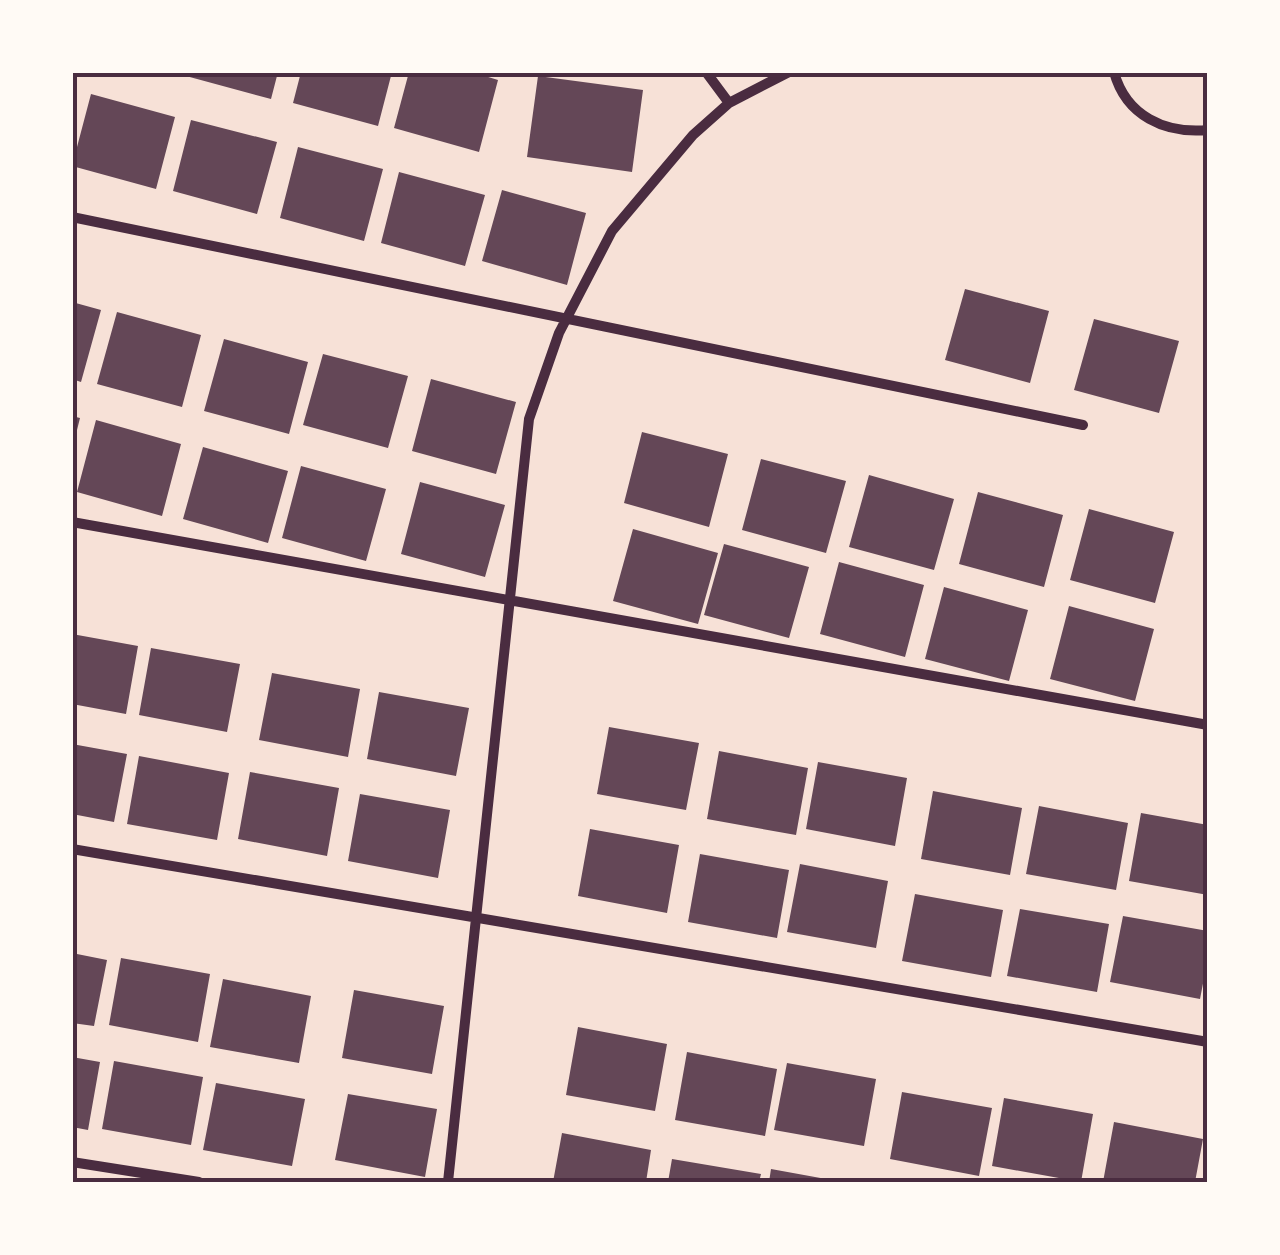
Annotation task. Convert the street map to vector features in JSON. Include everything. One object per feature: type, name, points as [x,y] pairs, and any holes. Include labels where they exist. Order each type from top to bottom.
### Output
[{"type":"street","points":[[706,72],[728,103]]},
{"type":"street","points":[[448,1182],[529,419],[560,333],[612,231],[693,134],[728,103],[789,72]]},
{"type":"street","points":[[1114,72],[1119,89],[1136,111],[1160,126],[1187,132],[1208,130]]},
{"type":"street","points":[[72,218],[1084,425]]},
{"type":"street","points":[[72,522],[1208,725]]},
{"type":"street","points":[[72,849],[1208,1042]]},
{"type":"street","points":[[72,1162],[199,1182]]},
{"type":"building","points":[[187,72],[278,72],[271,99],[186,76]]},
{"type":"building","points":[[301,72],[392,72],[378,126],[293,103]]},
{"type":"building","points":[[409,72],[472,72],[498,80],[479,152],[394,128]]},
{"type":"building","points":[[538,76],[643,90],[632,172],[527,157]]},
{"type":"building","points":[[91,94],[175,117],[156,189],[72,166]]},
{"type":"building","points":[[191,120],[277,142],[257,214],[173,191]]},
{"type":"building","points":[[298,147],[383,169],[364,241],[280,218]]},
{"type":"building","points":[[399,172],[485,195],[465,266],[381,243]]},
{"type":"building","points":[[502,190],[586,213],[567,285],[482,261]]},
{"type":"building","points":[[965,289],[1049,311],[1030,383],[945,360]]},
{"type":"building","points":[[72,302],[101,310],[81,382],[72,379]]},
{"type":"building","points":[[117,312],[201,335],[182,407],[97,384]]},
{"type":"building","points":[[1094,319],[1179,341],[1159,413],[1074,390]]},
{"type":"building","points":[[224,339],[308,362],[289,434],[204,411]]},
{"type":"building","points":[[323,354],[408,376],[388,448],[303,425]]},
{"type":"building","points":[[431,379],[516,402],[496,474],[412,451]]},
{"type":"building","points":[[72,416],[80,418],[74,442],[72,442]]},
{"type":"building","points":[[96,420],[181,444],[162,516],[77,492]]},
{"type":"building","points":[[642,432],[728,454],[709,527],[624,503]]},
{"type":"building","points":[[203,447],[288,471],[268,543],[183,519]]},
{"type":"building","points":[[761,459],[846,481],[826,553],[742,530]]},
{"type":"building","points":[[301,466],[386,489],[366,561],[282,538]]},
{"type":"building","points":[[869,475],[954,499],[934,570],[849,547]]},
{"type":"building","points":[[420,482],[505,505],[485,577],[401,554]]},
{"type":"building","points":[[978,492],[1063,515],[1044,587],[959,564]]},
{"type":"building","points":[[1089,509],[1174,532],[1155,603],[1070,580]]},
{"type":"building","points":[[633,529],[718,553],[698,624],[613,601]]},
{"type":"building","points":[[724,544],[809,567],[789,638],[704,615]]},
{"type":"building","points":[[839,562],[924,585],[905,657],[820,634]]},
{"type":"building","points":[[944,587],[1028,610],[1009,681],[925,659]]},
{"type":"building","points":[[1069,606],[1154,629],[1135,701],[1050,679]]},
{"type":"building","points":[[72,634],[138,646],[126,714],[72,704]]},
{"type":"building","points":[[151,648],[240,664],[227,732],[139,715]]},
{"type":"building","points":[[272,673],[360,689],[348,757],[259,740]]},
{"type":"building","points":[[379,692],[469,708],[456,776],[367,759]]},
{"type":"building","points":[[609,727],[699,743],[686,810],[597,794]]},
{"type":"building","points":[[72,744],[127,754],[114,822],[72,814]]},
{"type":"building","points":[[719,751],[808,768],[796,835],[707,819]]},
{"type":"building","points":[[139,756],[229,773],[217,840],[127,824]]},
{"type":"building","points":[[818,762],[907,778],[895,846],[806,829]]},
{"type":"building","points":[[250,772],[339,788],[327,856],[238,839]]},
{"type":"building","points":[[933,791],[1022,808],[1010,875],[921,859]]},
{"type":"building","points":[[360,794],[450,810],[438,878],[348,861]]},
{"type":"building","points":[[1039,806],[1128,823],[1116,890],[1026,874]]},
{"type":"building","points":[[1141,813],[1208,825],[1208,895],[1129,881]]},
{"type":"building","points":[[590,829],[679,845],[667,913],[578,896]]},
{"type":"building","points":[[700,854],[789,870],[777,938],[688,922]]},
{"type":"building","points":[[800,864],[888,881],[876,948],[787,932]]},
{"type":"building","points":[[915,894],[1003,910],[991,977],[902,961]]},
{"type":"building","points":[[1020,909],[1109,924],[1097,992],[1007,976]]},
{"type":"building","points":[[1123,916],[1208,931],[1208,958],[1200,999],[1110,982]]},
{"type":"building","points":[[72,953],[107,960],[94,1026],[72,1023]]},
{"type":"building","points":[[121,958],[210,974],[198,1042],[109,1025]]},
{"type":"building","points":[[223,979],[311,996],[299,1063],[210,1047]]},
{"type":"building","points":[[354,990],[444,1006],[432,1074],[342,1058]]},
{"type":"building","points":[[578,1027],[667,1044],[655,1111],[566,1095]]},
{"type":"building","points":[[687,1052],[777,1069],[765,1136],[675,1120]]},
{"type":"building","points":[[72,1057],[100,1062],[88,1130],[72,1127]]},
{"type":"building","points":[[114,1061],[203,1077],[191,1145],[102,1129]]},
{"type":"building","points":[[787,1063],[876,1079],[864,1146],[774,1130]]},
{"type":"building","points":[[216,1083],[305,1099],[292,1166],[203,1150]]},
{"type":"building","points":[[902,1092],[992,1108],[979,1176],[890,1159]]},
{"type":"building","points":[[348,1094],[437,1109],[425,1177],[335,1160]]},
{"type":"building","points":[[1004,1098],[1093,1114],[1081,1182],[992,1166]]},
{"type":"building","points":[[1114,1122],[1203,1139],[1195,1182],[1103,1182]]},
{"type":"building","points":[[562,1133],[651,1150],[646,1182],[553,1182]]},
{"type":"building","points":[[672,1159],[761,1174],[759,1182],[668,1182]]},
{"type":"building","points":[[771,1169],[837,1181],[769,1182]]}]
